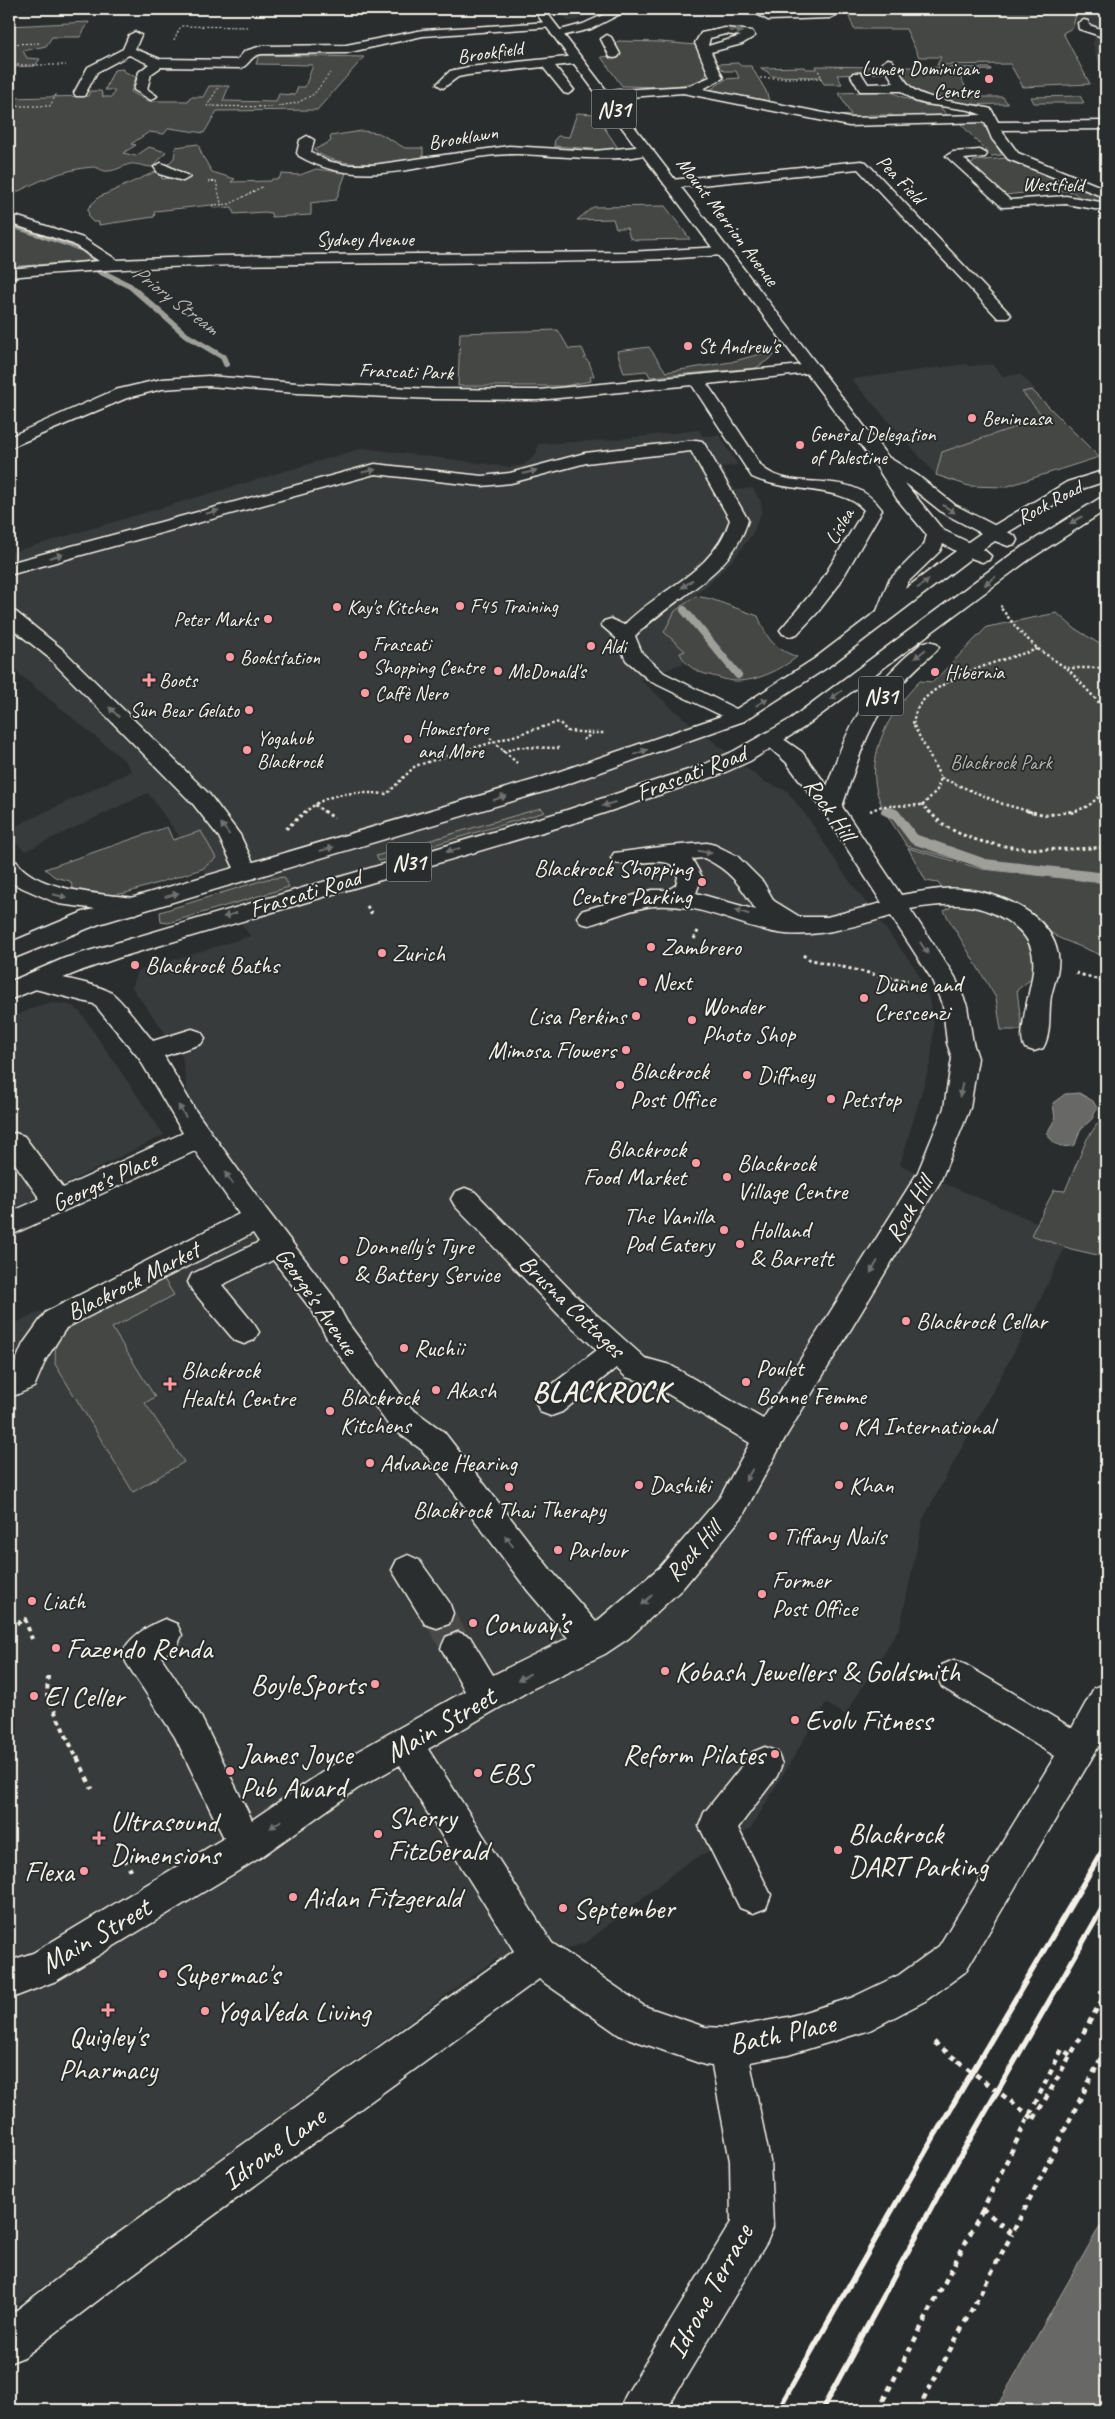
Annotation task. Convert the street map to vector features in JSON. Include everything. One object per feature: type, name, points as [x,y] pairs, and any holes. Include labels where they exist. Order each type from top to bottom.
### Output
[{"type":"main road","name":"Mount Merrion Avenue","points":[[538,9],[882,461],[903,495],[936,534],[968,550],[998,561],[1012,561],[1020,557],[1022,552],[1018,545],[949,510],[910,479],[882,461]]},
{"type":"main road","points":[[239,69],[244,57],[250,52],[262,50],[346,49],[423,33],[554,30],[587,27],[624,9]]},
{"type":"main road","points":[[753,9],[768,16],[830,15],[828,9]]},
{"type":"main road","points":[[1084,23],[1083,27],[1106,39]]},
{"type":"main road","points":[[82,88],[92,70],[128,51],[135,34]]},
{"type":"main road","points":[[607,39],[614,54]]},
{"type":"main road","points":[[691,90],[717,78],[705,50]]},
{"type":"main road","points":[[128,51],[158,63],[239,69],[252,73]]},
{"type":"main road","name":"Brookfield","points":[[443,84],[454,74],[577,60]]},
{"type":"main road","points":[[151,96],[140,90],[145,72],[158,63]]},
{"type":"main road","name":"Brookfield","points":[[546,63],[568,90]]},
{"type":"main road","points":[[888,63],[896,80],[908,93],[922,100],[987,112],[1005,149],[1013,156],[1106,194]]},
{"type":"main road","points":[[857,76],[864,88],[902,87]]},
{"type":"main road","points":[[604,95],[674,89],[691,90],[850,122],[992,122],[1106,125]]},
{"type":"main road","name":"Brooklawn","points":[[307,140],[304,152],[312,160],[347,168],[425,164],[468,155],[511,150],[603,155],[646,150]]},
{"type":"main road","name":"Westfield","points":[[980,154],[953,156],[1007,204],[1066,200],[1106,208]]},
{"type":"main road","name":"Pea Field","points":[[671,184],[860,165],[1004,315]]},
{"type":"main road","points":[[161,167],[164,171],[183,177]]},
{"type":"main road","points":[[9,218],[78,241],[112,263]]},
{"type":"main road","name":"Sydney Avenue","points":[[9,272],[112,263],[319,259],[496,259],[722,251]]},
{"type":"main road","name":"Frascati Park","points":[[9,443],[121,394],[162,384],[208,380],[296,388],[434,394],[538,395],[698,382],[813,370]]},
{"type":"main road","name":"Lislea","points":[[698,382],[758,473],[772,480],[852,493],[869,502],[873,510],[870,520],[862,527],[837,574],[806,615],[790,630]]},
{"type":"main road","points":[[9,569],[375,469],[482,481],[510,478],[585,458],[696,445],[739,520],[734,538],[715,562],[646,614],[618,630],[633,656],[657,677],[737,718]]},
{"type":"main road","name":"Rock Road","points":[[994,533],[1073,486],[1106,475]]},
{"type":"main road","name":"Rock Road","points":[[1020,557],[1106,502]]},
{"type":"main road","name":"N31","points":[[884,614],[968,550],[994,533]]},
{"type":"main road","points":[[884,614],[899,580],[933,547],[936,534]]},
{"type":"main road","name":"Frascati Road","points":[[9,992],[74,964],[113,951],[572,816],[705,773],[772,740],[814,712],[1020,557]]},
{"type":"main road","name":"N31","points":[[831,807],[849,753],[866,716],[903,668],[942,637],[959,603]]},
{"type":"main road","name":"Frascati Road","points":[[9,952],[74,924],[545,784],[737,718],[786,686],[884,614]]},
{"type":"main road","points":[[9,616],[55,653],[201,799],[230,834],[246,873]]},
{"type":"main road","name":"Frascati Road","points":[[737,718],[772,740]]},
{"type":"main road","name":"Rock Hill","points":[[593,1643],[617,1627],[671,1578],[731,1507],[778,1424],[930,1175],[957,1108],[965,1058],[960,1043],[955,1006],[943,977],[831,807],[794,758],[772,740]]},
{"type":"main road","points":[[622,858],[707,850],[729,861],[755,887],[765,906],[781,916],[806,926]]},
{"type":"main road","points":[[668,853],[682,861],[690,877],[688,889],[672,898]]},
{"type":"main road","points":[[12,872],[59,896],[134,906]]},
{"type":"main road","points":[[588,917],[652,898],[672,898],[705,902],[748,914],[770,923],[806,926],[842,922],[896,905],[948,896],[967,897],[998,905],[1036,929],[1044,941],[1046,965],[1038,1000],[1034,1042]]},
{"type":"main road","name":"George's Avenue","points":[[36,981],[63,986],[104,998],[148,1052],[168,1082],[176,1100],[200,1138],[257,1218],[323,1304],[337,1330],[400,1417],[433,1441],[538,1580],[593,1643]]},
{"type":"main road","points":[[148,1052],[192,1038]]},
{"type":"main road","name":"George's Place","points":[[9,1226],[200,1138]]},
{"type":"main road","points":[[15,1143],[58,1203]]},
{"type":"main road","name":"Brusna Cottages","points":[[465,1199],[569,1307],[636,1368],[659,1374],[770,1439]]},
{"type":"main road","name":"Blackrock Market","points":[[9,1385],[24,1378],[33,1353],[56,1320],[257,1218]]},
{"type":"main road","points":[[244,1332],[202,1282],[279,1246]]},
{"type":"main road","points":[[552,1403],[617,1351]]},
{"type":"main road","points":[[408,1570],[437,1613]]},
{"type":"main road","points":[[165,1635],[139,1653],[187,1725],[230,1811],[245,1846]]},
{"type":"main road","name":"Main Street","points":[[9,1980],[43,1968],[245,1846],[345,1777],[407,1744],[487,1697],[593,1643]]},
{"type":"main road","points":[[458,1648],[487,1697]]},
{"type":"main road","points":[[954,1676],[1078,1752]]},
{"type":"main road","name":"Bath Place","points":[[407,1744],[424,1776],[539,1956],[632,2021],[705,2046],[728,2047],[788,2036],[856,2016],[912,1988],[952,1959],[1024,1837],[1078,1752],[1106,1700]]},
{"type":"main road","points":[[753,1895],[717,1826],[765,1764]]},
{"type":"main road","name":"Idrone Lane","points":[[9,2342],[111,2264],[539,1956]]},
{"type":"main road","name":"Idrone Terrace","points":[[641,2410],[752,2227],[750,2161],[728,2047]]},
{"type":"path","points":[[9,44],[40,43]]},
{"type":"path","points":[[9,65],[101,66]]},
{"type":"path","points":[[239,69],[240,85],[219,85],[207,106],[271,106],[292,104],[306,99],[330,72]]},
{"type":"path","points":[[9,106],[50,106],[62,83],[82,88]]},
{"type":"path","points":[[212,205],[230,204],[262,187]]},
{"type":"path","points":[[1007,602],[1000,608],[1020,632],[1038,649],[1066,668],[1103,708],[1106,723]]},
{"type":"path","points":[[1038,649],[960,676],[935,691],[918,708],[913,718],[914,724],[941,778],[1005,806],[1036,814],[1053,815],[1083,810],[1098,800],[1106,791]]},
{"type":"path","points":[[1066,668],[1099,668],[1106,671]]},
{"type":"path","points":[[386,799],[387,794],[415,766],[559,722],[567,731],[593,733]]},
{"type":"path","points":[[490,738],[506,755],[524,768]]},
{"type":"path","points":[[882,806],[923,806],[938,790],[941,778]]},
{"type":"path","points":[[286,829],[314,804],[347,792],[387,794]]},
{"type":"path","points":[[314,804],[341,823]]},
{"type":"path","points":[[923,806],[928,814],[939,824],[970,837],[999,844],[1056,849],[1106,847]]},
{"type":"path","points":[[365,900],[373,916]]},
{"type":"path","points":[[9,1628],[25,1619],[32,1639]]},
{"type":"path","points":[[48,1676],[47,1695],[92,1789]]},
{"type":"path","points":[[934,2042],[1034,2119],[1106,1993]]},
{"type":"path","points":[[918,2410],[1012,2234],[1106,2048]]},
{"type":"path","points":[[878,2410],[983,2209],[1062,2049],[1070,2055]]},
{"type":"path","points":[[983,2209],[1012,2234]]},
{"type":"shaded area","points":[[559,9],[602,9],[575,21],[568,21]]},
{"type":"shaded area","points":[[1064,9],[1106,9],[1106,72],[1102,69],[1096,57],[1093,43],[1096,33],[1072,28],[1073,22],[1063,14]]},
{"type":"shaded area","name":"Benincasa","points":[[967,364],[969,366],[992,364],[1003,376],[1020,374],[1036,390],[1032,391],[1099,457],[1005,487],[976,487],[950,481],[936,475],[851,379]]},
{"type":"shaded area","points":[[699,430],[703,436],[719,435],[738,465],[721,467],[735,490],[753,488],[761,502],[762,511],[753,533],[737,555],[711,582],[676,611],[664,632],[685,651],[680,653],[684,663],[641,680],[674,710],[763,781],[787,791],[811,822],[843,872],[915,968],[929,998],[934,1026],[931,1061],[900,1165],[1070,1236],[1027,1328],[923,1519],[900,1627],[845,1715],[826,1703],[751,1828],[684,1865],[587,1942],[527,1962],[496,1959],[9,2311],[9,1326],[41,1311],[59,1327],[248,1222],[195,1139],[182,1056],[132,988],[138,971],[250,936],[148,793],[25,851],[9,837],[9,829],[132,771],[125,761],[9,666],[9,553],[363,448],[510,467],[523,465],[536,455],[538,444],[609,440]]},
{"type":"shaded area","points":[[52,1003],[66,1004],[74,1007],[81,1013],[164,1135],[9,1212],[9,1019],[37,1006]]},
{"type":"shaded area","points":[[1079,1093],[1093,1101],[1097,1108],[1092,1119],[1080,1130],[1075,1145],[1058,1145],[1047,1133],[1055,1119],[1053,1103],[1065,1094]]},
{"type":"shaded area","points":[[1106,2218],[1106,2410],[995,2410],[1096,2233]]},
{"type":"green space","points":[[846,9],[1064,9],[1063,14],[1076,15],[1072,28],[1063,33],[1090,84],[1023,87],[1010,64],[937,65],[941,57],[919,57],[906,29],[854,29]]},
{"type":"green space","points":[[89,22],[80,37],[52,37],[46,46],[23,51],[27,58],[40,59],[35,66],[9,67],[9,26]]},
{"type":"green space","points":[[618,41],[696,45],[707,71],[704,77],[697,82],[685,85],[656,87],[622,86],[601,57],[617,56],[615,44]]},
{"type":"green space","points":[[259,55],[364,57],[317,110],[217,111],[204,133],[169,128],[164,134],[149,132],[131,144],[136,145],[123,153],[136,156],[149,147],[166,152],[153,167],[130,164],[111,171],[104,171],[93,167],[71,170],[40,181],[9,196],[9,98],[88,96],[90,91],[101,91],[103,97],[112,97],[115,90],[105,90],[114,70],[123,69],[123,71],[136,77],[131,92],[148,101],[188,101],[190,97],[203,97],[209,86],[229,86],[223,101],[276,102],[279,94],[295,95],[298,87],[305,87],[313,65],[256,64]]},
{"type":"green space","points":[[738,63],[741,66],[751,66],[766,91],[769,101],[710,90],[726,79],[739,78],[736,71],[724,71],[717,64]]},
{"type":"green space","points":[[816,66],[879,67],[884,73],[837,75],[842,84],[824,84],[820,77],[771,76],[760,68],[804,67],[805,69],[816,69]]},
{"type":"green space","points":[[899,67],[990,68],[991,70],[957,71],[971,97],[1003,97],[1008,104],[962,104],[928,98],[915,91],[904,81]]},
{"type":"green space","points":[[889,91],[919,104],[940,107],[951,119],[895,120],[892,115],[867,115],[868,121],[859,121],[836,116],[851,115],[839,93]]},
{"type":"green space","points":[[1080,96],[1084,103],[1034,103],[1031,97]]},
{"type":"green space","points":[[577,113],[595,114],[620,151],[554,146],[555,139],[558,136],[569,137]]},
{"type":"green space","points":[[982,122],[1002,155],[991,156],[960,123]]},
{"type":"green space","points":[[362,131],[379,133],[405,148],[423,148],[423,159],[366,164],[351,163],[324,157],[314,150],[331,141],[330,136]]},
{"type":"green space","points":[[198,144],[212,172],[235,179],[231,182],[271,181],[272,179],[279,179],[281,174],[300,175],[316,169],[346,173],[336,200],[310,203],[311,215],[272,217],[271,213],[265,212],[234,214],[232,207],[214,208],[211,205],[155,211],[154,217],[99,225],[99,222],[93,222],[89,218],[88,208],[99,197],[157,171],[171,174],[161,175],[162,179],[182,177],[166,166],[174,158],[176,147]]},
{"type":"green space","points":[[1007,158],[1106,198],[1106,204],[1079,197],[1073,192],[1056,190],[1004,195],[971,165],[974,161]]},
{"type":"green space","points":[[665,206],[690,239],[637,240],[630,238],[627,228],[616,228],[613,219],[577,220],[593,207]]},
{"type":"green space","points":[[9,221],[66,239],[101,260],[9,267]]},
{"type":"green space","points":[[558,330],[569,349],[582,348],[586,357],[584,358],[589,362],[594,376],[590,377],[591,381],[564,386],[458,386],[460,333]]},
{"type":"green space","points":[[649,347],[666,372],[731,362],[771,351],[774,356],[756,368],[650,377],[647,371],[624,373],[617,351]]},
{"type":"green space","points":[[1032,390],[1099,457],[1005,487],[969,486],[936,475],[942,452],[1027,423],[1046,420],[1022,392]]},
{"type":"green space","points":[[696,596],[711,599],[758,616],[772,642],[782,650],[797,657],[768,674],[744,681],[726,680],[695,670],[682,657],[680,653],[685,651],[664,632],[675,611]]},
{"type":"green space","name":"Blackrock Park","points":[[1057,613],[1074,628],[1106,648],[1106,881],[984,867],[907,846],[882,806],[876,789],[876,755],[888,723],[908,694],[920,681],[933,682],[987,627]]},
{"type":"green space","points":[[541,808],[545,812],[379,861],[376,856]]},
{"type":"green space","points":[[167,827],[173,840],[201,831],[216,858],[202,869],[126,893],[104,896],[75,892],[70,881],[55,877],[45,869]]},
{"type":"green space","points":[[908,848],[982,869],[1106,883],[1106,957],[1059,938],[1027,916],[945,892],[938,883],[926,881]]},
{"type":"green space","points":[[284,877],[289,887],[168,923],[161,922],[160,912],[267,879]]},
{"type":"green space","points":[[950,902],[986,907],[1029,932],[1036,975],[1017,990],[1022,1030],[1001,1030],[996,998],[944,911],[951,907]]},
{"type":"green space","points":[[1106,1111],[1106,1257],[1071,1249],[1031,1235],[1054,1190],[1065,1191],[1087,1139]]},
{"type":"green space","points":[[162,1276],[174,1295],[112,1328],[155,1397],[145,1403],[184,1462],[133,1492],[55,1364],[56,1349],[64,1333],[88,1313]]},
{"type":"waterway","name":"Priory Stream","points":[[9,224],[83,249],[96,260]]},
{"type":"waterway","name":"Priory Stream","points":[[99,271],[130,286],[186,335],[223,357],[226,364]]},
{"type":"waterway","name":"Priory Stream","points":[[684,610],[738,675]]},
{"type":"waterway","name":"Priory Stream","points":[[885,811],[891,813]]},
{"type":"waterway","name":"Priory Stream","points":[[887,811],[895,814],[914,839],[985,864],[1106,878]]},
{"type":"tunnel","points":[[437,1613],[458,1648]]},
{"type":"railway","points":[[778,2410],[935,2135],[1106,1845]]},
{"type":"railway","points":[[822,2410],[947,2179],[1106,1902]]},
{"type":"place","name":"Lumen Dominican Centre","points":[[989,79]]},
{"type":"place","name":"St Andrew's","points":[[688,346]]},
{"type":"place","name":"Benincasa","points":[[972,418]]},
{"type":"place","name":"General Delegation of Palestine","points":[[800,445]]},
{"type":"place","name":"F45 Training","points":[[460,606]]},
{"type":"place","name":"Kay's Kitchen","points":[[337,607]]},
{"type":"place","name":"Peter Marks","points":[[268,619]]},
{"type":"place","name":"Aldi","points":[[591,646]]},
{"type":"place","name":"Frascati Shopping Centre","points":[[363,655]]},
{"type":"place","name":"Bookstation","points":[[230,657]]},
{"type":"place","name":"McDonald's","points":[[498,671]]},
{"type":"place","name":"Hibernia","points":[[935,672]]},
{"type":"place","name":"Boots","points":[[149,680]]},
{"type":"place","name":"Caffè Nero","points":[[365,693]]},
{"type":"place","name":"Sun Bear Gelato","points":[[249,710]]},
{"type":"place","name":"Homestore and More","points":[[408,739]]},
{"type":"place","name":"Yogahub Blackrock","points":[[247,750]]},
{"type":"place","name":"Blackrock Shopping Centre Parking","points":[[702,882]]},
{"type":"place","name":"Zambrero","points":[[651,947]]},
{"type":"place","name":"Zurich","points":[[382,953]]},
{"type":"place","name":"Blackrock Baths","points":[[135,965]]},
{"type":"place","name":"Next","points":[[643,982]]},
{"type":"place","name":"Dunne and Crescenzi","points":[[864,998]]},
{"type":"place","name":"Lisa Perkins","points":[[636,1016]]},
{"type":"place","name":"Wonder Photo Shop","points":[[692,1020]]},
{"type":"place","name":"Mimosa Flowers","points":[[626,1050]]},
{"type":"place","name":"Diffney","points":[[747,1075]]},
{"type":"place","name":"Blackrock Post Office","points":[[620,1085]]},
{"type":"place","name":"Petstop","points":[[831,1099]]},
{"type":"place","name":"Blackrock Food Market","points":[[696,1163]]},
{"type":"place","name":"Blackrock Village Centre","points":[[727,1177]]},
{"type":"place","name":"The Vanilla Pod Eatery","points":[[724,1230]]},
{"type":"place","name":"Holland & Barrett","points":[[740,1244]]},
{"type":"place","name":"Donnelly's Tyre & Battery Service","points":[[344,1260]]},
{"type":"place","name":"Blackrock Cellar","points":[[906,1321]]},
{"type":"place","name":"Ruchii","points":[[404,1348]]},
{"type":"place","name":"Poulet Bonne Femme","points":[[746,1382]]},
{"type":"place","name":"Blackrock Health Centre","points":[[170,1384]]},
{"type":"place","name":"Akash","points":[[436,1390]]},
{"type":"place","name":"Blackrock Kitchens","points":[[330,1411]]},
{"type":"place","name":"KA International","points":[[844,1426]]},
{"type":"place","name":"Advance Hearing","points":[[370,1463]]},
{"type":"place","name":"Dashiki","points":[[639,1485]]},
{"type":"place","name":"Khan","points":[[839,1485]]},
{"type":"place","name":"Blackrock Thai Therapy","points":[[509,1487]]},
{"type":"place","name":"Tiffany Nails","points":[[773,1536]]},
{"type":"place","name":"Parlour","points":[[558,1550]]},
{"type":"place","name":"Former Post Office","points":[[762,1594]]},
{"type":"place","name":"Liath","points":[[32,1601]]},
{"type":"place","name":"Conway’s","points":[[473,1623]]},
{"type":"place","name":"Fazendo Renda","points":[[56,1648]]},
{"type":"place","name":"Kobash Jewellers & Goldsmith","points":[[665,1671]]},
{"type":"place","name":"BoyleSports","points":[[375,1684]]},
{"type":"place","name":"El Celler","points":[[34,1696]]},
{"type":"place","name":"Evolv Fitness","points":[[795,1720]]},
{"type":"place","name":"Reform Pilates","points":[[775,1754]]},
{"type":"place","name":"James Joyce Pub Award","points":[[230,1771]]},
{"type":"place","name":"EBS","points":[[478,1773]]},
{"type":"place","name":"Sherry FitzGerald","points":[[378,1834]]},
{"type":"place","name":"Ultrasound Dimensions","points":[[99,1838]]},
{"type":"place","name":"Blackrock DART Parking","points":[[838,1850]]},
{"type":"place","name":"Flexa","points":[[84,1871]]},
{"type":"place","name":"Aidan Fitzgerald","points":[[293,1897]]},
{"type":"place","name":"September","points":[[563,1908]]},
{"type":"place","name":"Supermac's","points":[[163,1974]]},
{"type":"place","name":"Quigley's Pharmacy","points":[[108,2010]]},
{"type":"place","name":"YogaVeda Living","points":[[205,2011]]},
{"type":"district","name":"BLACKROCK","points":[[601,1391]]}]
